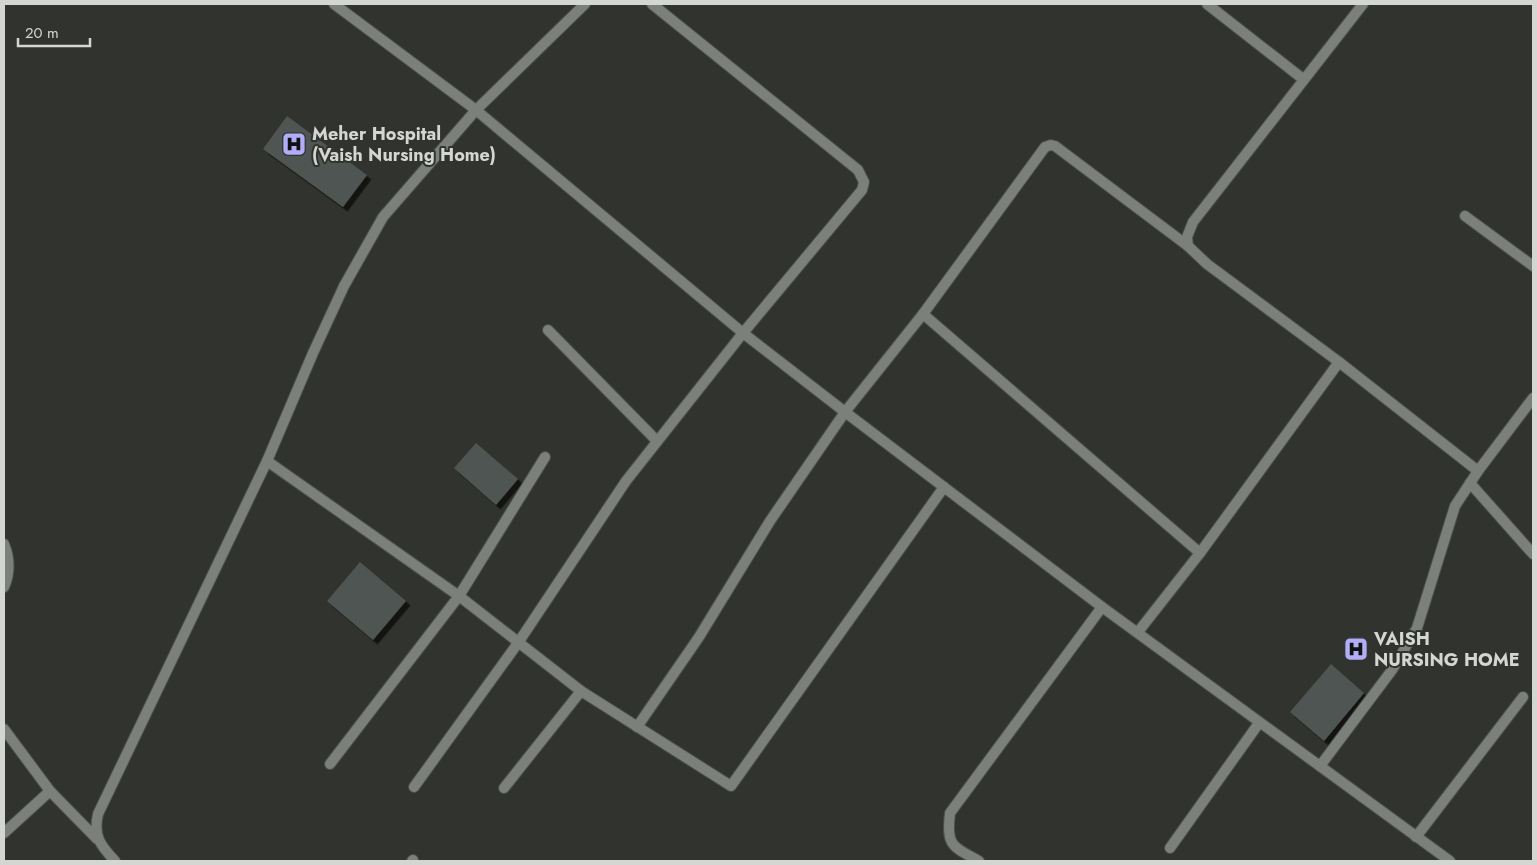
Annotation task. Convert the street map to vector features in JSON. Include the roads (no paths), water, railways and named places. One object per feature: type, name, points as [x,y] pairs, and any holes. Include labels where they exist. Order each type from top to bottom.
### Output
[{"type":"street","points":[[334,4],[476,110],[743,333],[845,412],[1102,607],[1450,861]]},
{"type":"street","points":[[97,839],[95,827],[98,814],[267,461],[316,344],[344,286],[383,216],[476,110],[585,4]]},
{"type":"street","points":[[414,787],[518,643],[626,481],[743,333],[862,190],[864,182],[858,170],[652,4]]},
{"type":"street","points":[[1207,4],[1303,79]]},
{"type":"street","points":[[1188,246],[1187,237],[1192,222],[1362,4]]},
{"type":"street","points":[[637,727],[699,637],[770,520],[845,412],[923,314],[1048,145],[1055,146],[1188,246],[1207,264],[1339,362],[1478,471]]},
{"type":"street","points":[[1465,216],[1533,266]]},
{"type":"street","points":[[923,314],[1200,553]]},
{"type":"street","points":[[548,330],[657,441]]},
{"type":"street","points":[[1138,632],[1200,553],[1339,362]]},
{"type":"street","points":[[1320,766],[1392,670],[1417,628],[1455,506],[1478,471],[1533,398]]},
{"type":"street","points":[[330,764],[459,596],[545,457]]},
{"type":"street","points":[[267,461],[459,596],[581,691],[731,786],[944,487]]},
{"type":"street","points":[[1470,483],[1533,554]]},
{"type":"street","points":[[4,544],[9,564],[8,579],[4,588]]},
{"type":"street","points":[[979,861],[957,849],[948,835],[950,814],[1102,607]]},
{"type":"street","points":[[504,788],[581,691]]},
{"type":"street","points":[[1416,837],[1523,696]]},
{"type":"street","points":[[1170,848],[1259,723]]},
{"type":"street","points":[[4,729],[50,791],[97,839],[115,861]]},
{"type":"street","points":[[4,833],[50,791]]},
{"type":"place","name":"Meher Hospital (Vaish Nursing Home)","points":[[294,144]]},
{"type":"place","name":"VAISH NURSING HOME","points":[[1356,649]]}]
